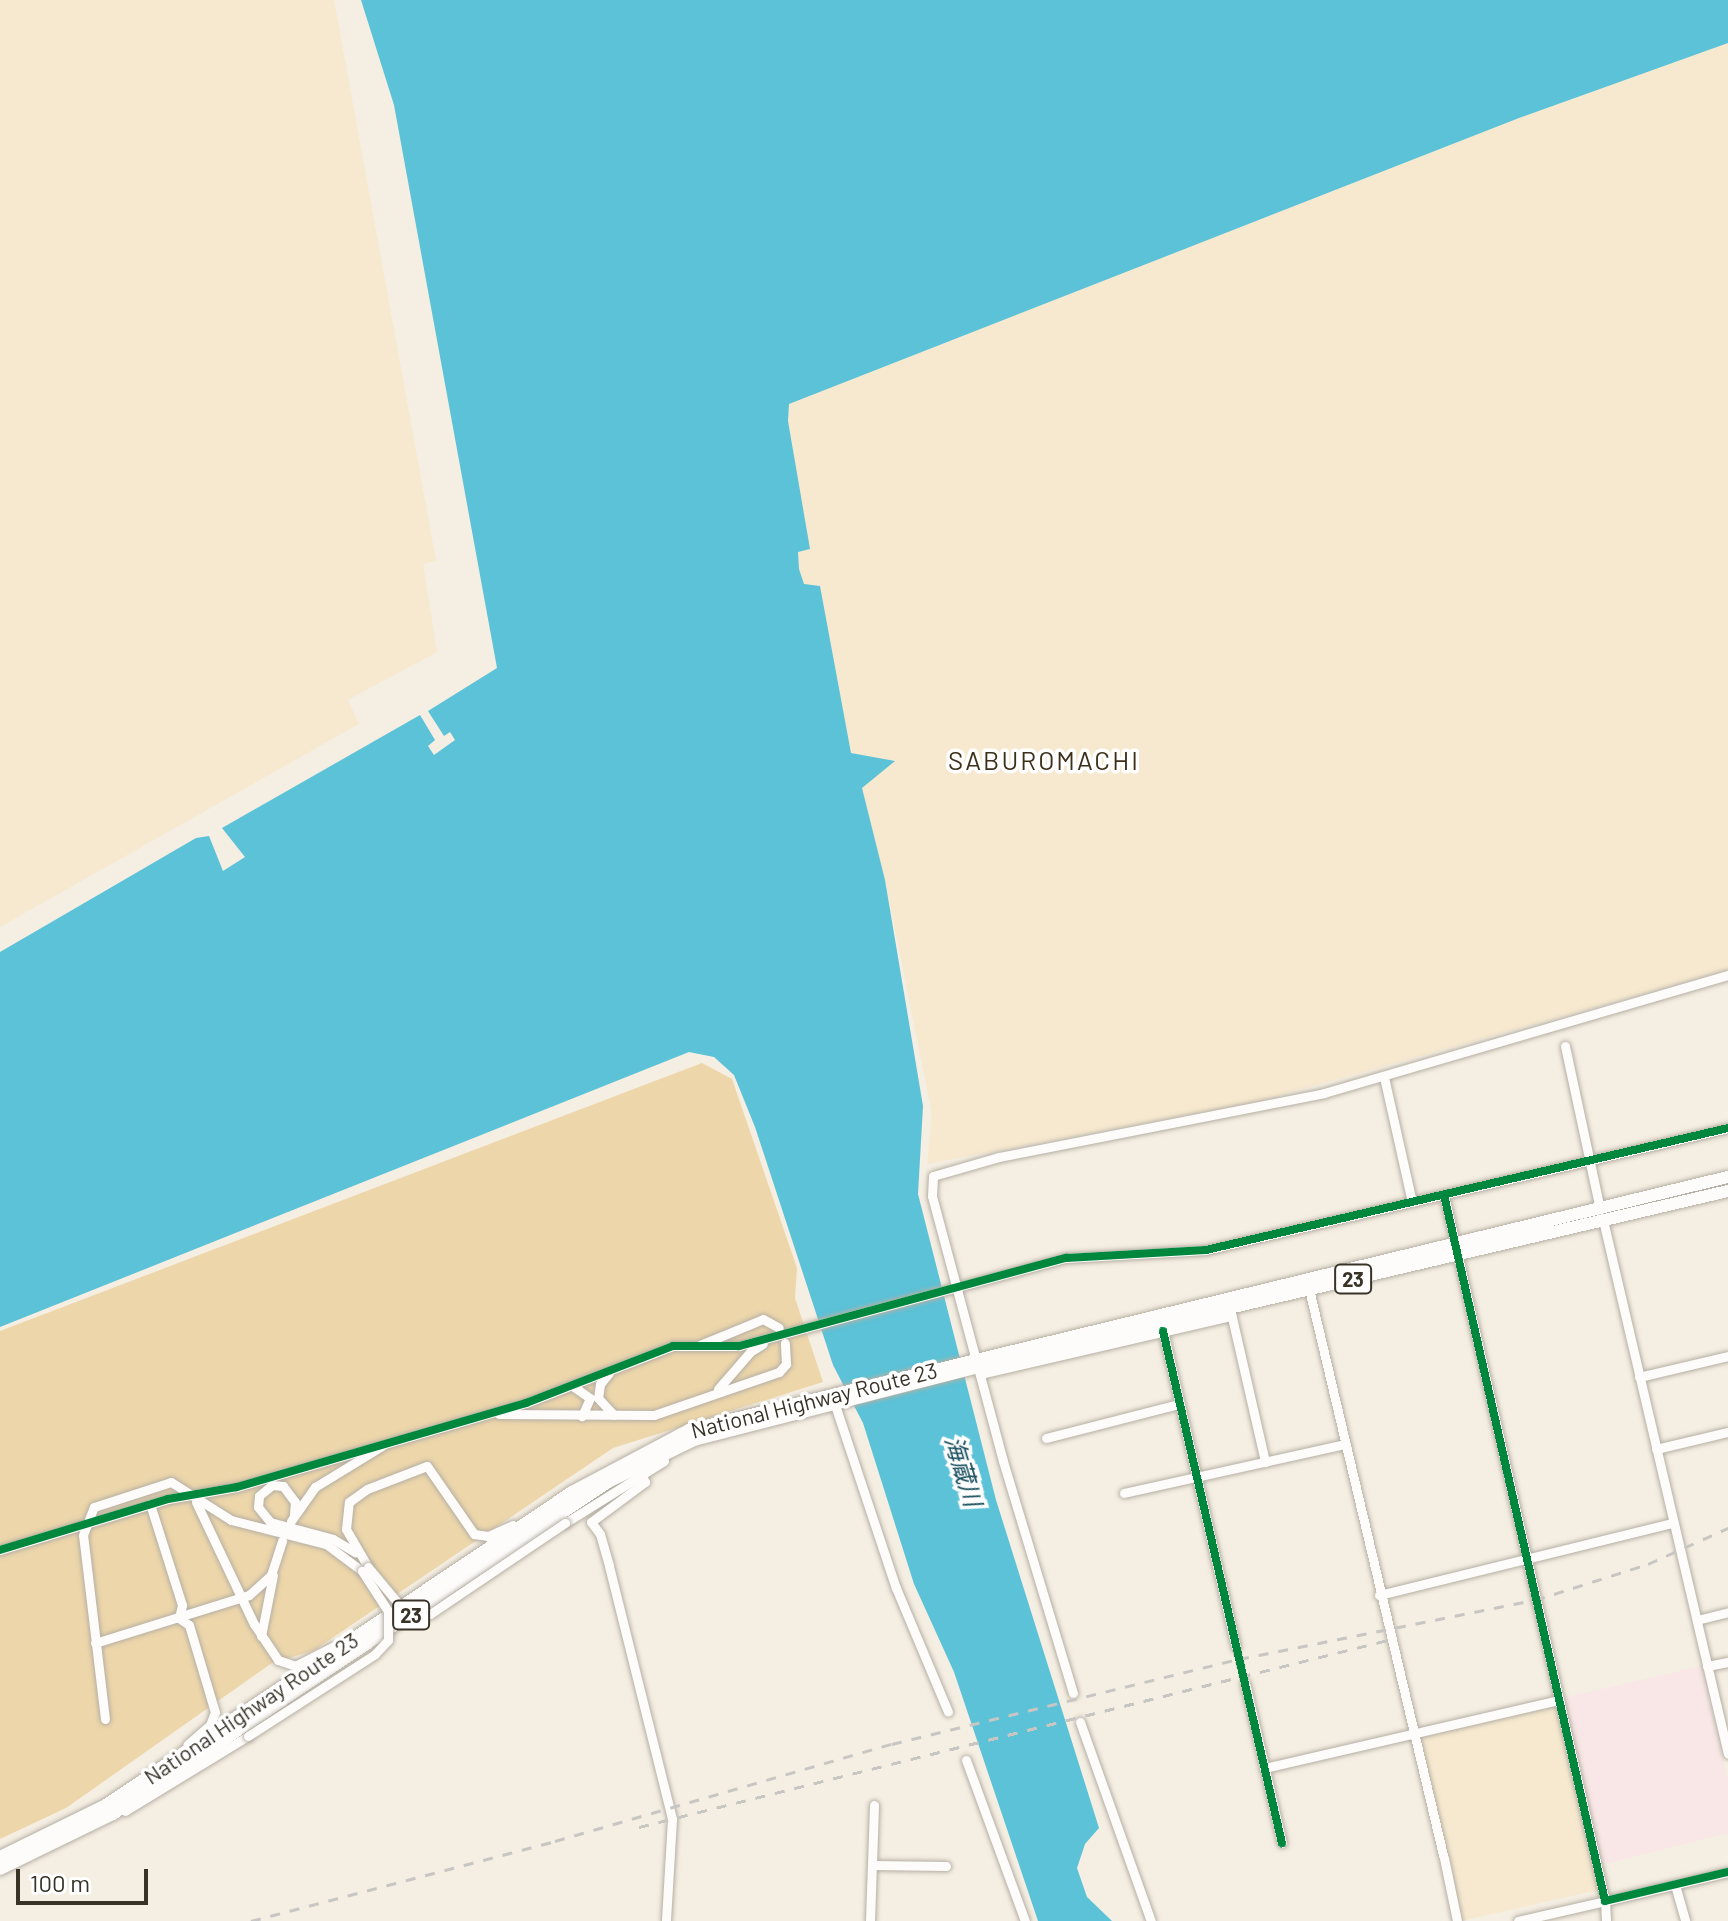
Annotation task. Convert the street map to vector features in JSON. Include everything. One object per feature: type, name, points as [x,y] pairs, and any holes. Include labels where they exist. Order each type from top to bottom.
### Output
[{"type":"highway","name":"National Highway Route 23","points":[[0,1857],[72,1825],[138,1784],[608,1469],[704,1425],[975,1366],[1602,1214],[1728,1177]]},
{"type":"highway","name":"National Highway Route 23","points":[[1602,1214],[1728,1191]]},
{"type":"highway","name":"National Highway Route 23","points":[[975,1366],[1230,1312],[1455,1249]]},
{"type":"highway","name":"National Highway Route 23","points":[[0,1869],[79,1834],[608,1482],[665,1452],[837,1398]]},
{"type":"street","points":[[1073,1693],[975,1366],[930,1179],[936,1174],[1384,1077],[1728,975]]},
{"type":"street","points":[[1565,1046],[1728,1754]]},
{"type":"street","points":[[1384,1077],[1412,1202]]},
{"type":"street","points":[[0,1550],[189,1493],[237,1487],[479,1416],[571,1387],[673,1346],[739,1346],[1066,1258],[1206,1250],[1728,1128]]},
{"type":"street","points":[[1444,1195],[1605,1901],[1606,1921]]},
{"type":"street","points":[[1309,1289],[1457,1921]]},
{"type":"street","points":[[975,1366],[1163,1331],[1230,1312],[1265,1462]]},
{"type":"street","points":[[696,1346],[763,1319],[779,1328]]},
{"type":"street","points":[[1163,1331],[1236,1647]]},
{"type":"street","points":[[713,1393],[729,1381],[750,1352],[792,1333]]},
{"type":"street","points":[[479,1416],[654,1415],[779,1372],[786,1364],[785,1343]]},
{"type":"street","points":[[1639,1377],[1728,1356]]},
{"type":"street","points":[[611,1371],[600,1384],[598,1398],[617,1417]]},
{"type":"street","points":[[571,1387],[584,1390],[590,1398],[582,1416]]},
{"type":"street","points":[[837,1398],[896,1588],[948,1712]]},
{"type":"street","points":[[1046,1438],[1178,1404]]},
{"type":"street","points":[[434,1427],[384,1445],[322,1482],[292,1518],[295,1502],[283,1486],[272,1485],[259,1496],[260,1513],[270,1522],[333,1539],[397,1605],[415,1616],[430,1614],[641,1474],[751,1423]]},
{"type":"street","points":[[1656,1449],[1728,1432]]},
{"type":"street","points":[[1124,1493],[1345,1444]]},
{"type":"street","points":[[79,1834],[151,1799],[375,1654],[388,1640],[388,1611],[346,1529],[346,1507],[358,1494],[427,1466],[464,1523],[481,1537],[505,1530],[608,1469]]},
{"type":"street","points":[[641,1474],[645,1482],[591,1522],[597,1529],[672,1819],[666,1921]]},
{"type":"street","points":[[105,1719],[83,1526],[94,1507],[165,1481],[231,1520],[336,1548],[365,1569]]},
{"type":"street","points":[[189,1493],[202,1511],[261,1636],[278,1660],[295,1666],[410,1602]]},
{"type":"street","points":[[150,1504],[182,1605],[179,1618]]},
{"type":"street","points":[[1379,1595],[1673,1523]]},
{"type":"street","points":[[261,1636],[282,1541]]},
{"type":"street","points":[[95,1643],[241,1598],[263,1586],[274,1567]]},
{"type":"street","points":[[1697,1620],[1728,1612]]},
{"type":"street","points":[[138,1784],[215,1717],[189,1625],[179,1618]]},
{"type":"street","points":[[1707,1666],[1728,1662]]},
{"type":"street","points":[[1245,1683],[1282,1843]]},
{"type":"street","points":[[1264,1768],[1559,1700]]},
{"type":"street","points":[[1717,1709],[1728,1707]]},
{"type":"street","points":[[1080,1722],[1151,1921]]},
{"type":"street","points":[[966,1760],[1025,1921]]},
{"type":"street","points":[[870,1921],[874,1805]]},
{"type":"street","points":[[873,1865],[946,1866]]},
{"type":"street","points":[[1518,1921],[1728,1872]]},
{"type":"street","points":[[1675,1885],[1685,1921]]},
{"type":"shaded area","points":[[0,0],[334,0],[436,561],[423,564],[437,652],[348,700],[359,724],[0,927]]},
{"type":"shaded area","points":[[1728,43],[1728,970],[1252,1103],[927,1164],[932,1114],[885,880],[851,754],[820,586],[804,585],[799,569],[797,552],[809,548],[788,421],[789,404],[1519,118]]},
{"type":"shaded area","points":[[702,1063],[732,1079],[797,1268],[795,1298],[823,1382],[613,1448],[313,1651],[272,1663],[66,1808],[0,1839],[0,1331]]},
{"type":"shaded area","points":[[1701,1666],[1728,1781],[1728,1833],[1602,1865],[1563,1698]]},
{"type":"shaded area","points":[[1555,1705],[1598,1890],[1461,1921],[1418,1736]]},
{"type":"water","name":"海蔵川","points":[[361,0],[1728,0],[1728,43],[1519,118],[789,404],[788,421],[810,549],[798,552],[799,569],[804,584],[820,586],[851,753],[895,761],[862,788],[885,880],[923,1106],[918,1194],[996,1500],[1099,1828],[1085,1844],[1077,1868],[1087,1897],[1112,1921],[1038,1921],[954,1672],[914,1584],[863,1423],[833,1365],[755,1127],[734,1075],[714,1057],[689,1052],[0,1327],[0,952],[196,838],[209,836],[223,871],[245,857],[222,828],[420,715],[435,740],[428,746],[434,755],[455,740],[450,732],[444,736],[428,711],[497,668],[394,105]]},
{"type":"tunnel","points":[[1236,1647],[1245,1683]]},
{"type":"railway","points":[[251,1921],[555,1841],[892,1744],[1239,1659],[1535,1600],[1648,1564],[1728,1528]]},
{"type":"railway","points":[[639,1827],[1392,1639]]},
{"type":"cycle path","points":[[0,1550],[168,1499],[237,1487],[526,1403],[673,1346],[739,1346],[1066,1258],[1206,1250],[1728,1128]]},
{"type":"cycle path","points":[[1444,1195],[1605,1901],[1728,1872]]},
{"type":"cycle path","points":[[1163,1331],[1282,1843]]},
{"type":"district","name":"SABUROMACHI","points":[[1044,760]]}]
